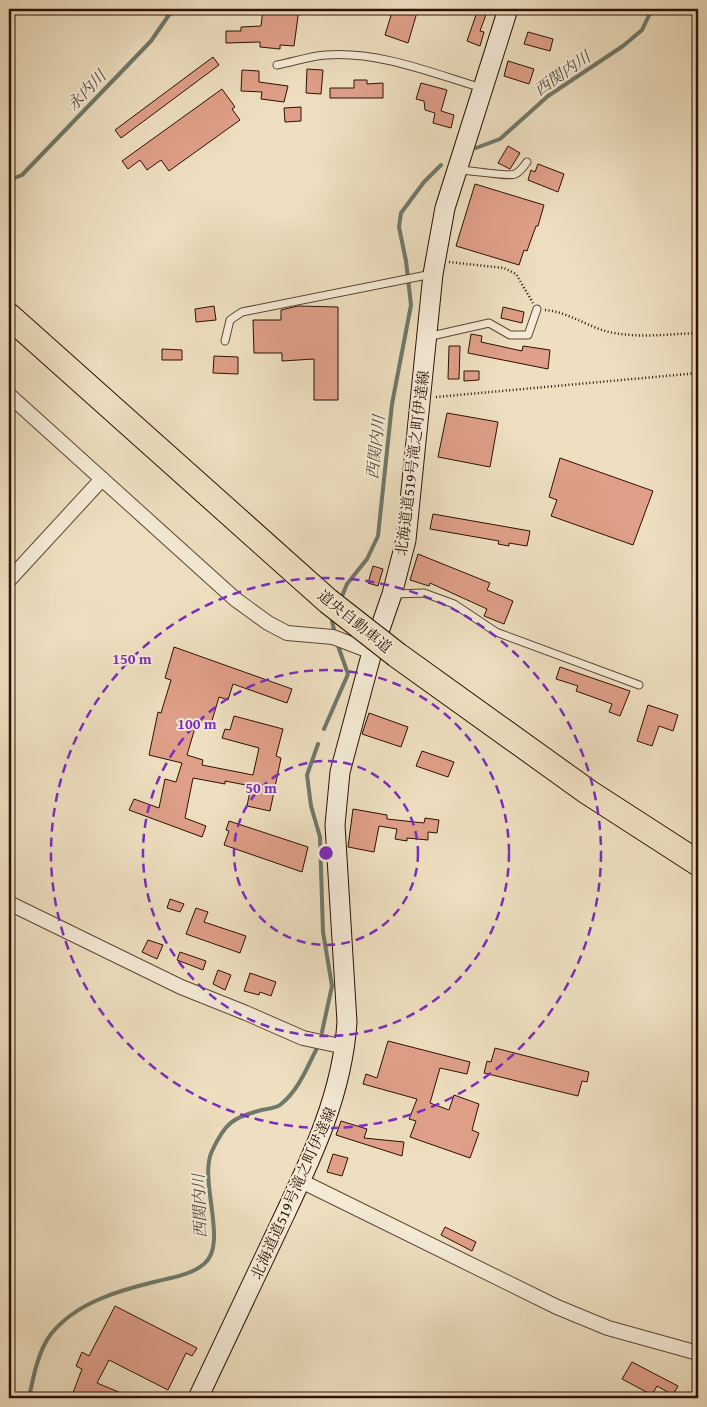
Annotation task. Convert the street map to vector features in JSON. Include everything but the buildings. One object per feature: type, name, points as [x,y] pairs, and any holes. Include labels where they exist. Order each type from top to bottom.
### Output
[{"type":"highway","name":"道央自動車道","points":[[9,308],[40,344]]},
{"type":"highway","name":"道央自動車道","points":[[9,316],[328,601],[397,655],[588,792],[698,863]]},
{"type":"main road","name":"北海道道519号滝之町伊達線","points":[[198,1398],[301,1181],[329,1114],[345,1047],[345,976],[335,825],[340,772],[372,652],[392,594],[406,540],[434,268],[445,208],[508,9]]},
{"type":"street","points":[[9,395],[235,599],[268,624],[287,633],[339,639],[372,652]]},
{"type":"street","points":[[9,580],[102,479]]},
{"type":"street","points":[[9,903],[181,987],[246,1012],[303,1038],[345,1047]]},
{"type":"street","points":[[301,1181],[557,1307],[608,1328],[698,1353]]},
{"type":"lane","points":[[278,65],[325,55],[357,56],[402,64],[483,88]]},
{"type":"lane","points":[[457,170],[478,170],[508,176],[517,173],[527,162]]},
{"type":"lane","points":[[225,341],[230,320],[242,312],[413,277],[434,268]]},
{"type":"lane","points":[[427,337],[488,323],[510,335],[528,335],[537,310]]},
{"type":"lane","points":[[392,594],[424,593],[454,604],[496,632],[639,685]]},
{"type":"path","points":[[434,268],[504,268],[516,274],[537,310],[571,316],[612,333],[650,336],[698,333]]},
{"type":"path","points":[[422,398],[698,373]]},
{"type":"waterway","name":"永内川","points":[[9,180],[22,175],[151,41],[173,9]]},
{"type":"waterway","name":"西関内川","points":[[476,148],[500,139],[548,96],[623,46],[642,30],[652,9]]},
{"type":"waterway","name":"西関内川","points":[[340,601],[347,584],[367,559],[378,536],[392,404],[411,305],[406,261],[399,227],[401,213],[424,182],[441,165]]},
{"type":"waterway","name":"西関内川","points":[[334,617],[332,621],[335,634]]},
{"type":"waterway","name":"西関内川","points":[[324,729],[348,674],[337,643]]},
{"type":"waterway","name":"西関内川","points":[[318,744],[307,775],[311,806],[320,837],[323,932],[332,986],[322,1032]]},
{"type":"waterway","name":"西関内川","points":[[29,1398],[37,1365],[46,1341],[61,1323],[72,1314],[112,1294],[180,1276],[204,1264],[211,1255],[214,1242],[208,1178],[209,1163],[217,1141],[226,1128],[237,1119],[244,1115],[280,1105],[302,1079],[317,1048]]}]
